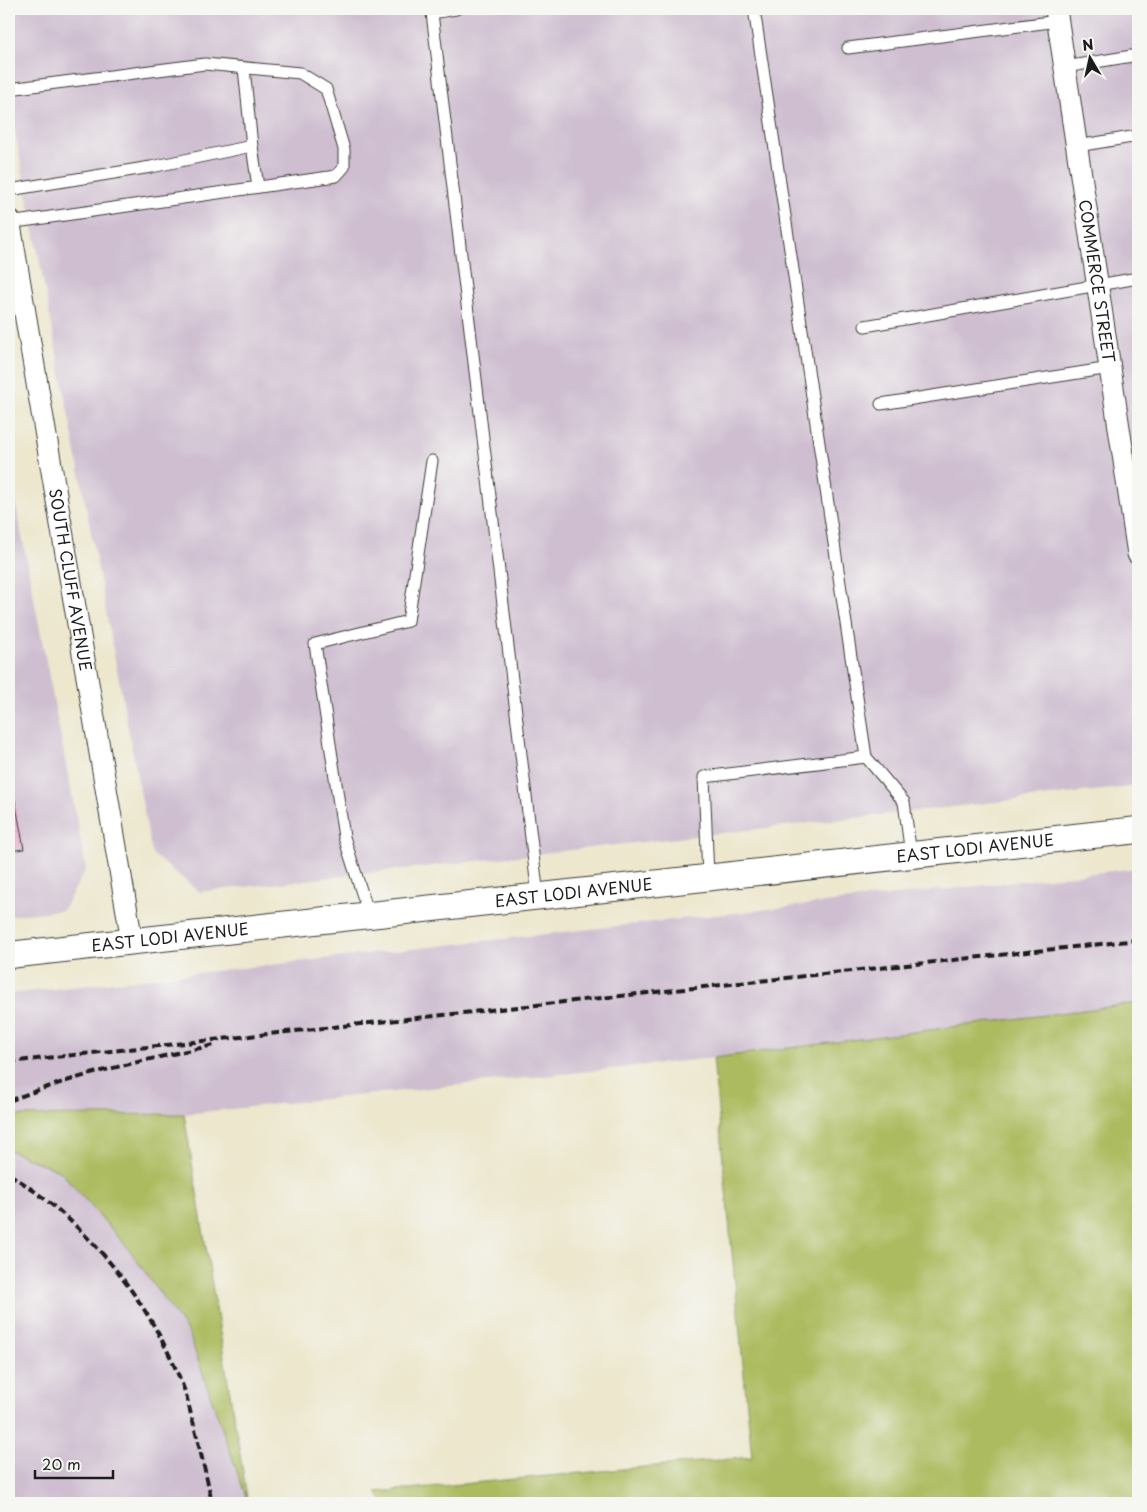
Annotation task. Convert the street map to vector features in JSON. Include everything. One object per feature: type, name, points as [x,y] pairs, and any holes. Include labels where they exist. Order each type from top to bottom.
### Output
[{"type":"street","name":"COMMERCE STREET","points":[[1057,15],[1110,368],[1134,496],[1138,554]]},
{"type":"street","name":"SOUTH CLUFF AVENUE","points":[[9,219],[132,941]]},
{"type":"street","name":"EAST LODI AVENUE","points":[[9,955],[1138,830]]},
{"type":"lane","points":[[456,9],[432,13],[538,896]]},
{"type":"lane","points":[[754,9],[866,756],[904,802],[910,855]]},
{"type":"lane","points":[[848,48],[1057,15]]},
{"type":"lane","points":[[1065,67],[1138,55]]},
{"type":"lane","points":[[9,90],[205,64],[300,73],[326,88],[344,149],[344,167],[336,176],[9,223]]},
{"type":"lane","points":[[244,68],[258,187]]},
{"type":"lane","points":[[1077,146],[1138,136]]},
{"type":"lane","points":[[9,190],[151,167],[252,146]]},
{"type":"lane","points":[[865,326],[1138,278]]},
{"type":"lane","points":[[881,404],[1110,368]]},
{"type":"lane","points":[[369,915],[344,837],[315,644],[408,620],[432,461]]},
{"type":"lane","points":[[708,877],[704,777],[866,756]]},
{"type":"shaded area","points":[[9,9],[1138,9],[1138,786],[200,892],[152,854],[9,100]]},
{"type":"shaded area","points":[[9,469],[86,868],[63,910],[9,916]]},
{"type":"shaded area","points":[[1138,868],[1138,1003],[713,1058],[184,1114],[9,1116],[9,994]]},
{"type":"shaded area","points":[[9,1150],[61,1172],[128,1248],[189,1334],[248,1503],[9,1503]]},
{"type":"green space","points":[[1138,1003],[1138,1503],[385,1503],[376,1492],[752,1457],[713,1058]]},
{"type":"green space","points":[[184,1114],[248,1503],[189,1334],[128,1248],[61,1172],[9,1150],[9,1116]]},
{"type":"building","points":[[9,768],[24,849],[9,851]]},
{"type":"railway","points":[[9,1062],[1138,940]]},
{"type":"railway","points":[[9,1101],[84,1076],[136,1062],[214,1045]]},
{"type":"railway","points":[[9,1174],[65,1216],[90,1241],[114,1267],[154,1326],[170,1357],[185,1393],[212,1503]]}]
